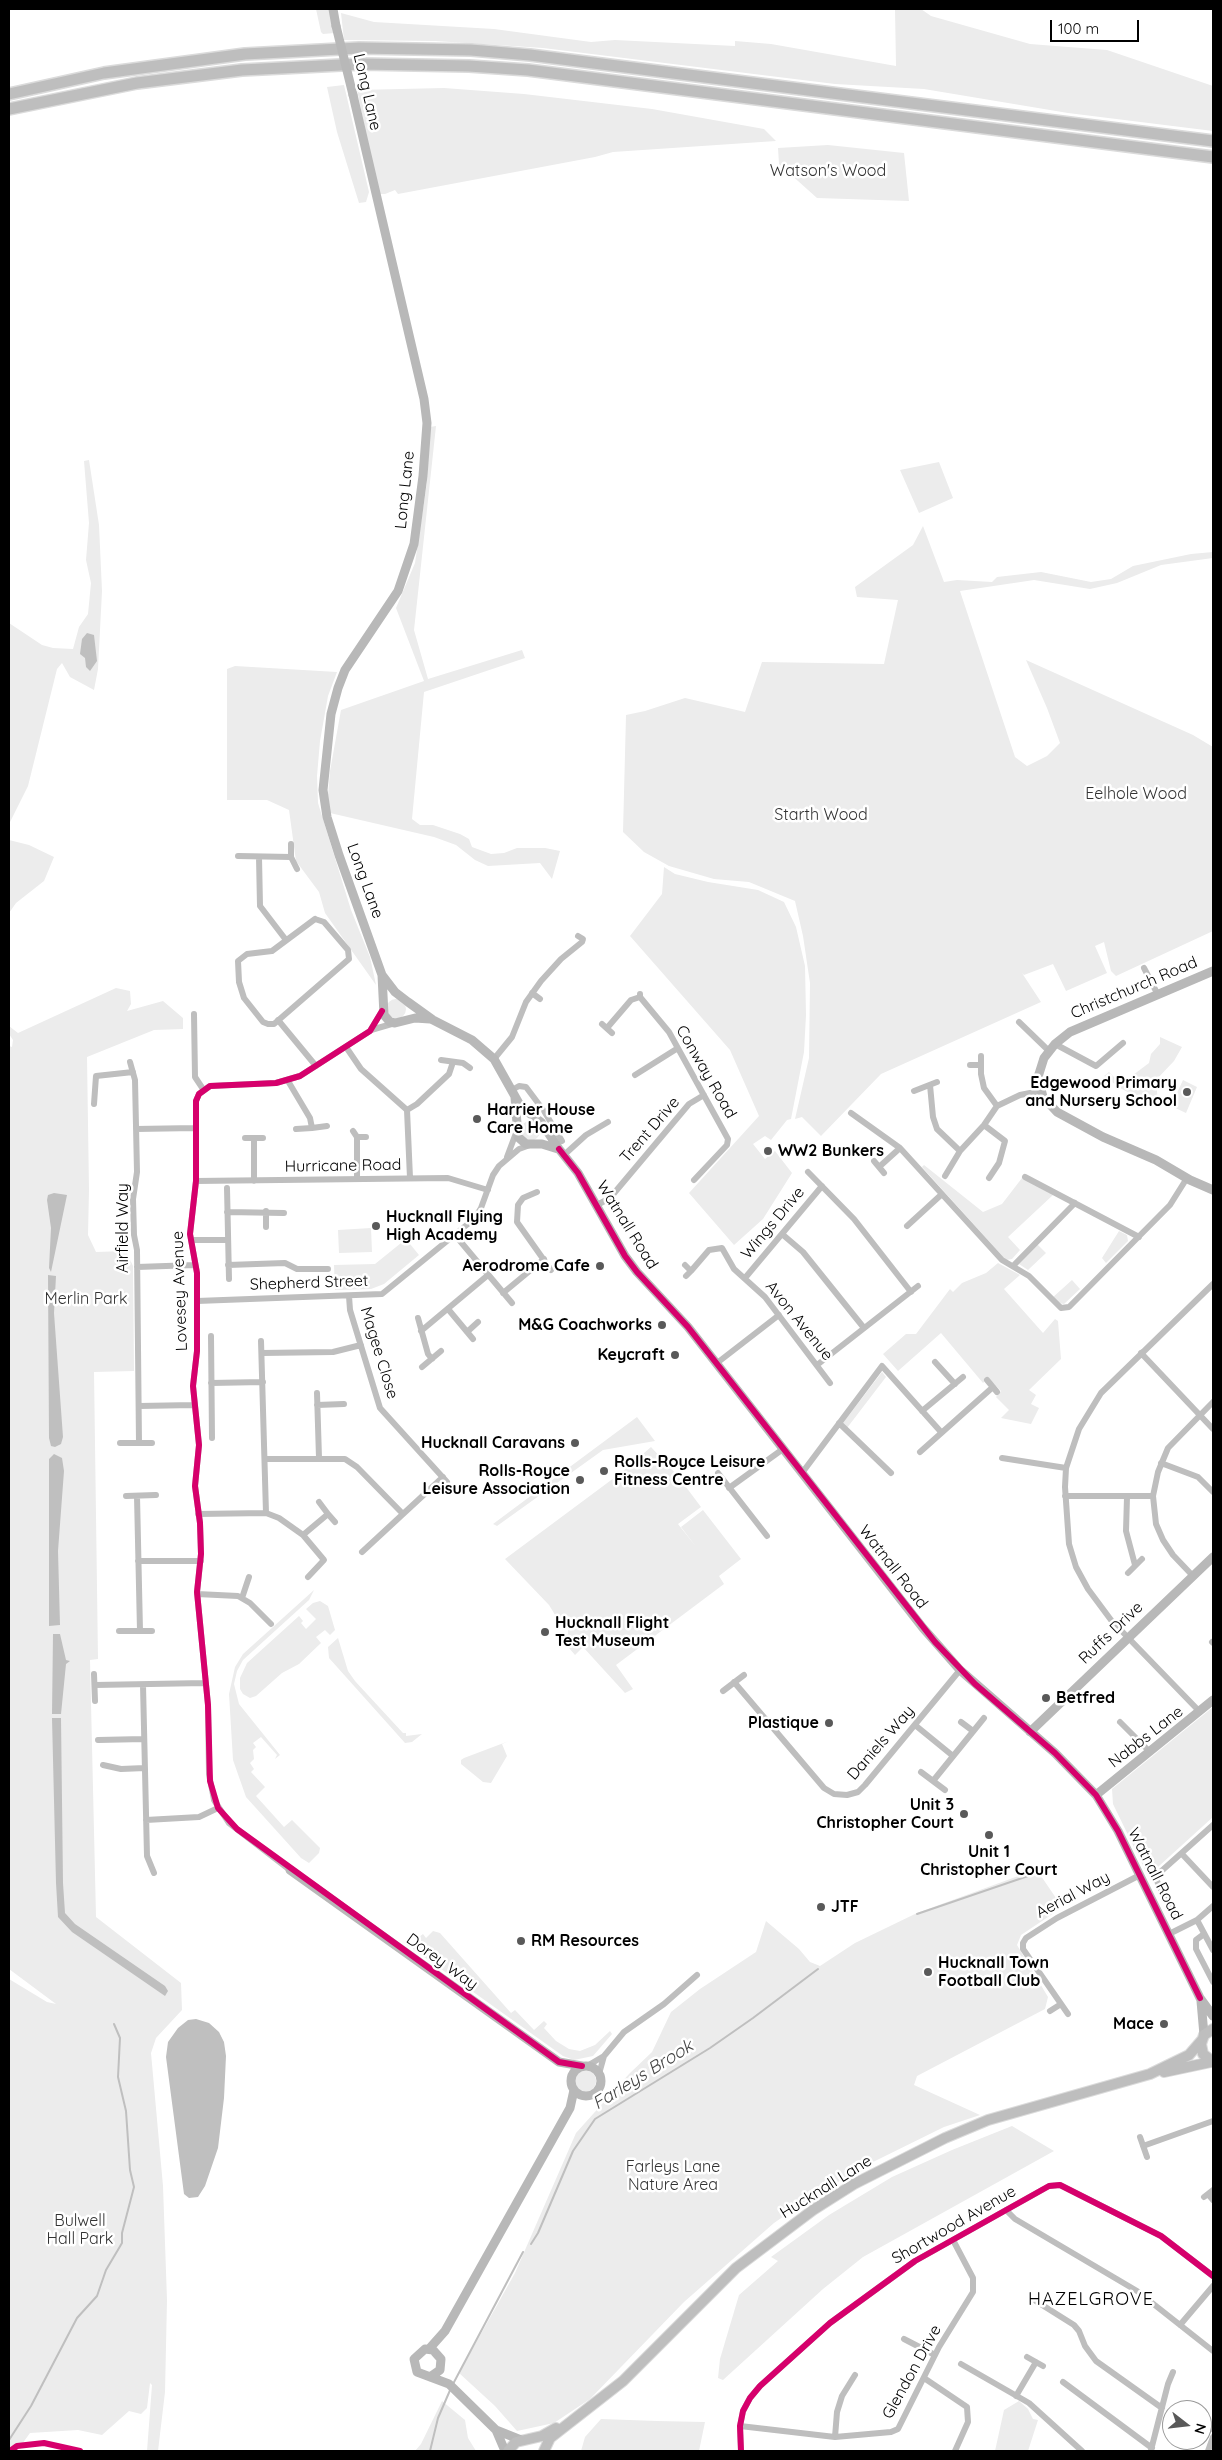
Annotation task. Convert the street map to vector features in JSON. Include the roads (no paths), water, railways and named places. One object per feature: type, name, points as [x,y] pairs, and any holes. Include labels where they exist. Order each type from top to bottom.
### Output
[{"type":"highway","points":[[9,94],[113,71],[245,54],[359,48],[435,49],[540,56],[1213,141]]},
{"type":"highway","points":[[9,109],[137,83],[242,70],[361,64],[469,66],[528,70],[1213,156]]},
{"type":"main road","name":"Long Lane","points":[[333,9],[424,399],[427,423],[423,476],[414,544],[398,591],[345,670],[331,714],[324,764],[323,790],[327,818],[344,871],[376,955]]},
{"type":"main road","name":"Watnall Road","points":[[376,955],[382,975],[382,1008]]},
{"type":"main road","name":"Christchurch Road","points":[[1052,1048],[1070,1032],[1081,1026],[1127,1009],[1157,993],[1213,971]]},
{"type":"main road","name":"Watnall Road","points":[[382,975],[395,992],[433,1020],[472,1040],[494,1058],[513,1093],[527,1113],[543,1126],[578,1173],[637,1272],[688,1327],[717,1363],[918,1621],[960,1670],[1070,1767],[1096,1795],[1118,1831],[1200,1998],[1213,2016]]},
{"type":"main road","points":[[393,996],[406,1000],[410,1013],[399,1022],[386,1019],[382,1008],[385,1001],[393,996]]},
{"type":"main road","name":"Watnall Road","points":[[399,1022],[415,1018],[433,1020]]},
{"type":"main road","points":[[1052,1048],[1039,1071],[1040,1090],[1047,1103],[1057,1112],[1103,1138],[1156,1160],[1213,1190]]},
{"type":"main road","name":"Watnall Road","points":[[513,1093],[516,1130]]},
{"type":"main road","points":[[532,1117],[523,1118],[516,1130],[522,1142],[561,1148]]},
{"type":"main road","points":[[533,1144],[542,1136],[543,1126]]},
{"type":"main road","name":"Ruffs Drive","points":[[1030,1732],[1213,1557]]},
{"type":"main road","name":"Nabbs Lane","points":[[1096,1795],[1213,1700]]},
{"type":"main road","name":"Dorey Way","points":[[290,1870],[559,2062],[573,2085]]},
{"type":"main road","name":"Watnall Road","points":[[1200,1998],[1206,2035]]},
{"type":"main road","points":[[1206,2035],[1203,2054],[1213,2062]]},
{"type":"main road","name":"Hucknall Lane","points":[[1150,2074],[1189,2055],[1206,2035]]},
{"type":"main road","name":"Dorey Way","points":[[559,2062],[585,2066]]},
{"type":"main road","name":"Hucknall Lane","points":[[525,2440],[534,2442],[543,2451],[550,2438],[623,2381],[736,2268],[813,2210],[854,2184],[945,2138],[988,2120],[1150,2074],[1213,2062]]},
{"type":"main road","points":[[449,2384],[421,2375],[414,2363],[417,2354],[429,2349],[445,2331],[570,2108],[574,2072],[585,2066],[599,2074],[600,2083],[592,2094],[570,2108]]},
{"type":"main road","points":[[573,2085],[582,2095],[592,2094]]},
{"type":"main road","points":[[445,2331],[439,2355],[441,2366],[449,2384],[496,2430],[506,2451]]},
{"type":"main road","points":[[429,2349],[439,2355]]},
{"type":"main road","points":[[430,2377],[438,2373],[441,2366]]},
{"type":"main road","name":"Hucknall Lane","points":[[506,2451],[516,2442],[542,2436],[573,2420]]},
{"type":"main road","points":[[496,2430],[525,2440]]},
{"type":"street","points":[[291,844],[291,857],[297,869]]},
{"type":"street","points":[[238,856],[291,857]]},
{"type":"street","points":[[259,857],[260,906],[286,940]]},
{"type":"street","points":[[320,919],[349,954],[347,963],[274,1024],[263,1022],[244,998],[238,982],[238,961],[247,954],[272,951],[286,940],[310,921],[320,919]]},
{"type":"street","points":[[494,1058],[512,1037],[526,1002],[532,993],[561,958],[579,946],[583,939],[578,936]]},
{"type":"street","points":[[1144,968],[1157,993]]},
{"type":"street","points":[[532,993],[540,999]]},
{"type":"street","name":"Conway Road","points":[[607,1028],[631,1000],[640,995],[669,1032],[728,1139],[727,1145],[694,1180]]},
{"type":"street","points":[[370,1031],[382,1008]]},
{"type":"street","points":[[194,1014],[195,1077],[204,1089],[218,1085],[263,1084],[288,1081],[316,1066],[370,1031],[399,1022]]},
{"type":"street","points":[[278,1020],[316,1066]]},
{"type":"street","points":[[1020,1022],[1052,1048],[1096,1066],[1123,1043]]},
{"type":"street","points":[[185,1025],[194,1024]]},
{"type":"street","points":[[346,1047],[361,1069],[407,1110],[410,1178]]},
{"type":"street","points":[[635,1075],[678,1048]]},
{"type":"street","points":[[981,1056],[980,1065],[984,1088],[997,1106]]},
{"type":"street","points":[[441,1060],[463,1063],[470,1068]]},
{"type":"street","name":"Airfield Way","points":[[130,1062],[133,1072],[136,1129],[137,1172],[133,1199],[137,1267],[139,1443]]},
{"type":"street","points":[[407,1110],[417,1104],[449,1074],[453,1062]]},
{"type":"street","points":[[970,1065],[980,1065]]},
{"type":"street","points":[[94,1104],[96,1076],[133,1072]]},
{"type":"street","points":[[288,1081],[310,1118],[312,1128]]},
{"type":"street","points":[[914,1091],[933,1083],[933,1117],[937,1129],[960,1151]]},
{"type":"street","name":"Watnall Road","points":[[513,1093],[519,1086],[526,1086],[544,1111],[561,1148]]},
{"type":"street","name":"Lovesey Avenue","points":[[204,1089],[196,1101],[196,1181],[191,1240],[197,1300],[197,1351],[193,1386],[194,1405],[199,1426],[195,1486],[201,1562],[197,1594],[208,1705],[209,1774],[218,1808]]},
{"type":"street","points":[[945,1176],[960,1151],[984,1125],[997,1106],[1020,1095],[1040,1090]]},
{"type":"street","name":"Trent Drive","points":[[597,1206],[610,1198],[690,1104],[704,1095]]},
{"type":"street","points":[[851,1113],[900,1148],[1002,1260],[1029,1276],[1056,1306],[1065,1308],[1170,1205],[1187,1178]]},
{"type":"street","points":[[561,1148],[608,1122]]},
{"type":"street","points":[[984,1125],[1005,1141],[999,1163],[991,1169],[989,1178]]},
{"type":"street","points":[[296,1129],[327,1126]]},
{"type":"street","points":[[136,1129],[195,1128]]},
{"type":"street","name":"Shepherd Street","points":[[197,1300],[382,1294],[478,1214],[493,1175],[507,1158],[516,1130]]},
{"type":"street","points":[[357,1179],[355,1134],[366,1137]]},
{"type":"street","points":[[244,1138],[263,1138]]},
{"type":"street","points":[[254,1138],[254,1180]]},
{"type":"street","name":"Shepherd Street","points":[[507,1158],[533,1144]]},
{"type":"street","points":[[884,1173],[876,1164],[900,1148]]},
{"type":"street","points":[[808,1172],[854,1219],[911,1292]]},
{"type":"street","points":[[1025,1177],[1139,1237]]},
{"type":"street","name":"Hurricane Road","points":[[196,1181],[448,1178],[488,1190]]},
{"type":"street","name":"Wings Drive","points":[[745,1278],[822,1186]]},
{"type":"street","points":[[227,1188],[229,1279]]},
{"type":"street","points":[[537,1192],[523,1198],[518,1205],[516,1214],[521,1229],[551,1270]]},
{"type":"street","points":[[907,1226],[942,1194]]},
{"type":"street","points":[[1013,1266],[1075,1203]]},
{"type":"street","points":[[227,1212],[266,1211],[284,1213]]},
{"type":"street","points":[[266,1211],[266,1227]]},
{"type":"street","points":[[782,1234],[803,1252],[864,1328]]},
{"type":"street","points":[[455,1235],[512,1303]]},
{"type":"street","points":[[191,1240],[228,1240]]},
{"type":"street","name":"Avon Avenue","points":[[691,1271],[709,1250],[722,1248],[727,1260],[765,1297],[832,1384]]},
{"type":"street","points":[[504,1293],[544,1259]]},
{"type":"street","points":[[228,1265],[286,1263],[297,1269],[328,1269]]},
{"type":"street","points":[[137,1267],[195,1265]]},
{"type":"street","points":[[684,1265],[691,1271],[686,1276]]},
{"type":"street","points":[[421,1331],[488,1275]]},
{"type":"street","points":[[1200,1712],[1128,1638],[1094,1598],[1076,1567],[1066,1529],[1065,1496],[1066,1468],[1078,1429],[1100,1393],[1213,1284]]},
{"type":"street","points":[[817,1365],[918,1286]]},
{"type":"street","name":"Magee Close","points":[[349,1296],[350,1310],[380,1408],[445,1479],[403,1514]]},
{"type":"street","points":[[448,1309],[473,1339]]},
{"type":"street","points":[[717,1363],[779,1315]]},
{"type":"street","points":[[418,1318],[428,1354],[432,1359]]},
{"type":"street","points":[[467,1332],[478,1322]]},
{"type":"street","points":[[210,1336],[212,1438]]},
{"type":"street","points":[[261,1341],[266,1513]]},
{"type":"street","points":[[262,1354],[333,1352],[361,1345]]},
{"type":"street","points":[[422,1367],[441,1351]]},
{"type":"street","points":[[1141,1353],[1213,1430]]},
{"type":"street","points":[[939,1363],[955,1384]]},
{"type":"street","points":[[802,1473],[882,1366],[941,1432]]},
{"type":"street","points":[[922,1411],[963,1377]]},
{"type":"street","points":[[920,1452],[941,1432],[995,1389],[987,1380]]},
{"type":"street","points":[[211,1383],[262,1382]]},
{"type":"street","points":[[317,1393],[319,1458]]},
{"type":"street","points":[[1193,1576],[1173,1556],[1163,1540],[1156,1524],[1153,1496],[1161,1463],[1173,1441],[1213,1402]]},
{"type":"street","points":[[317,1405],[344,1404]]},
{"type":"street","points":[[139,1406],[194,1405]]},
{"type":"street","points":[[839,1423],[891,1473]]},
{"type":"street","points":[[120,1444],[152,1443]]},
{"type":"street","points":[[729,1488],[784,1449]]},
{"type":"street","points":[[265,1459],[337,1458],[352,1462],[403,1514],[362,1552]]},
{"type":"street","points":[[1002,1458],[1066,1468]]},
{"type":"street","points":[[1161,1463],[1198,1477],[1213,1492]]},
{"type":"street","points":[[718,1473],[767,1536]]},
{"type":"street","points":[[126,1496],[156,1495]]},
{"type":"street","points":[[137,1496],[140,1631]]},
{"type":"street","points":[[1065,1496],[1153,1496]]},
{"type":"street","points":[[1127,1497],[1126,1531],[1135,1565]]},
{"type":"street","points":[[319,1502],[335,1522]]},
{"type":"street","points":[[198,1514],[266,1513],[289,1524],[303,1535],[324,1560],[308,1577]]},
{"type":"street","points":[[303,1535],[328,1514]]},
{"type":"street","points":[[1128,1573],[1142,1559]]},
{"type":"street","points":[[138,1561],[201,1562]]},
{"type":"street","points":[[242,1598],[249,1577]]},
{"type":"street","points":[[197,1594],[226,1594],[242,1598],[250,1603],[271,1624]]},
{"type":"street","points":[[119,1631],[152,1631]]},
{"type":"street","name":"Daniels Way","points":[[734,1682],[819,1784],[828,1791],[838,1795],[851,1794],[861,1789],[960,1670]]},
{"type":"street","points":[[94,1674],[95,1701]]},
{"type":"street","points":[[723,1691],[744,1675]]},
{"type":"street","points":[[94,1685],[205,1682]]},
{"type":"street","points":[[143,1685],[147,1856],[154,1873]]},
{"type":"street","points":[[933,1781],[984,1718]]},
{"type":"street","points":[[961,1722],[973,1731]]},
{"type":"street","points":[[1120,1722],[1150,1752]]},
{"type":"street","points":[[915,1725],[953,1756]]},
{"type":"street","points":[[98,1740],[144,1739]]},
{"type":"street","points":[[103,1765],[121,1769],[145,1768]]},
{"type":"street","points":[[921,1772],[945,1790]]},
{"type":"street","points":[[146,1820],[199,1817],[218,1808],[236,1829],[290,1870]]},
{"type":"street","points":[[1173,1915],[1156,1879],[1157,1874],[1213,1825]]},
{"type":"street","points":[[1182,1854],[1213,1887]]},
{"type":"street","name":"Aerial Way","points":[[1061,2004],[1023,1949],[1023,1943],[1026,1938],[1057,1918],[1140,1875]]},
{"type":"street","points":[[1169,1934],[1197,1920],[1213,1906]]},
{"type":"street","points":[[1197,1920],[1212,1945]]},
{"type":"street","points":[[1204,1934],[1196,1940],[1196,1949],[1213,1982]]},
{"type":"street","points":[[585,2066],[604,2056],[624,2032],[664,2004],[697,1975]]},
{"type":"street","points":[[1050,2011],[1061,2004],[1068,2014]]},
{"type":"street","points":[[599,2074],[604,2056]]},
{"type":"street","points":[[1143,2146],[1213,2122]]},
{"type":"street","points":[[1140,2137],[1147,2157]]},
{"type":"street","name":"Shortwood Avenue","points":[[741,2451],[740,2426],[743,2411],[750,2398],[760,2386],[830,2323],[915,2261],[1049,2186],[1060,2185],[1166,2239],[1213,2276]]},
{"type":"street","points":[[1208,2194],[1213,2200]]},
{"type":"street","points":[[1006,2210],[1015,2219],[1137,2291],[1213,2351]]},
{"type":"street","name":"Glendon Drive","points":[[740,2426],[835,2437],[891,2432],[898,2429],[935,2355],[973,2292],[974,2285],[953,2240]]},
{"type":"street","points":[[1180,2325],[1213,2286]]},
{"type":"street","points":[[1031,2298],[1074,2325],[1079,2331],[1085,2346],[1096,2361],[1162,2408],[1152,2450],[1063,2382]]},
{"type":"street","points":[[904,2339],[935,2355]]},
{"type":"street","points":[[1027,2357],[1043,2366]]},
{"type":"street","points":[[1016,2396],[1036,2362]]},
{"type":"street","points":[[961,2364],[1034,2407],[1082,2451]]},
{"type":"street","points":[[1164,2400],[1173,2372]]},
{"type":"street","points":[[835,2437],[837,2412],[842,2396],[855,2375]]},
{"type":"street","points":[[924,2378],[966,2407],[968,2422],[954,2451]]},
{"type":"street","points":[[1208,2451],[1213,2437]]},
{"type":"waterway","points":[[917,1914],[1031,1875],[1032,1872]]},
{"type":"waterway","name":"Farleys Brook","points":[[531,2244],[538,2233],[573,2151],[595,2119],[710,2048],[818,1969]]},
{"type":"waterway","points":[[9,2440],[31,2406],[77,2318],[97,2296],[106,2270],[122,2243],[122,2233],[134,2187],[130,2170],[126,2111],[118,2077],[120,2038],[114,2024]]},
{"type":"waterway","name":"Farleys Brook","points":[[453,2384],[523,2252]]},
{"type":"waterway","name":"Farleys Brook","points":[[430,2451],[438,2418],[451,2388]]},
{"type":"place","name":"Edgewood Primary and Nursery School","points":[[1187,1092]]},
{"type":"place","name":"Harrier House Care Home","points":[[477,1119]]},
{"type":"place","name":"WW2 Bunkers","points":[[768,1151]]},
{"type":"place","name":"Hucknall Flying High Academy","points":[[376,1226]]},
{"type":"place","name":"Aerodrome Cafe","points":[[600,1266]]},
{"type":"place","name":"M&G Coachworks","points":[[662,1325]]},
{"type":"place","name":"Keycraft","points":[[675,1355]]},
{"type":"place","name":"Hucknall Caravans","points":[[575,1443]]},
{"type":"place","name":"Rolls-Royce Leisure Fitness Centre","points":[[604,1471]]},
{"type":"place","name":"Rolls-Royce Leisure Association","points":[[580,1480]]},
{"type":"place","name":"Hucknall Flight Test Museum","points":[[545,1632]]},
{"type":"place","name":"Betfred","points":[[1046,1698]]},
{"type":"place","name":"Plastique","points":[[829,1723]]},
{"type":"place","name":"Unit 3 Christopher Court","points":[[964,1814]]},
{"type":"place","name":"Unit 1 Christopher Court","points":[[989,1835]]},
{"type":"place","name":"JTF","points":[[821,1907]]},
{"type":"place","name":"RM Resources","points":[[521,1941]]},
{"type":"place","name":"Hucknall Town Football Club","points":[[928,1972]]},
{"type":"place","name":"Mace","points":[[1164,2024]]},
{"type":"district","name":"HAZELGROVE","points":[[1091,2300]]},
{"type":"park label","name":"Watson's Wood","points":[[828,171]]},
{"type":"park label","name":"Eelhole Wood","points":[[1136,794]]},
{"type":"park label","name":"Starth Wood","points":[[821,815]]},
{"type":"park label","name":"Merlin Park","points":[[86,1299]]},
{"type":"park label","name":"Farleys Lane Nature Area","points":[[673,2176]]},
{"type":"park label","name":"Bulwell Hall Park","points":[[80,2230]]}]
